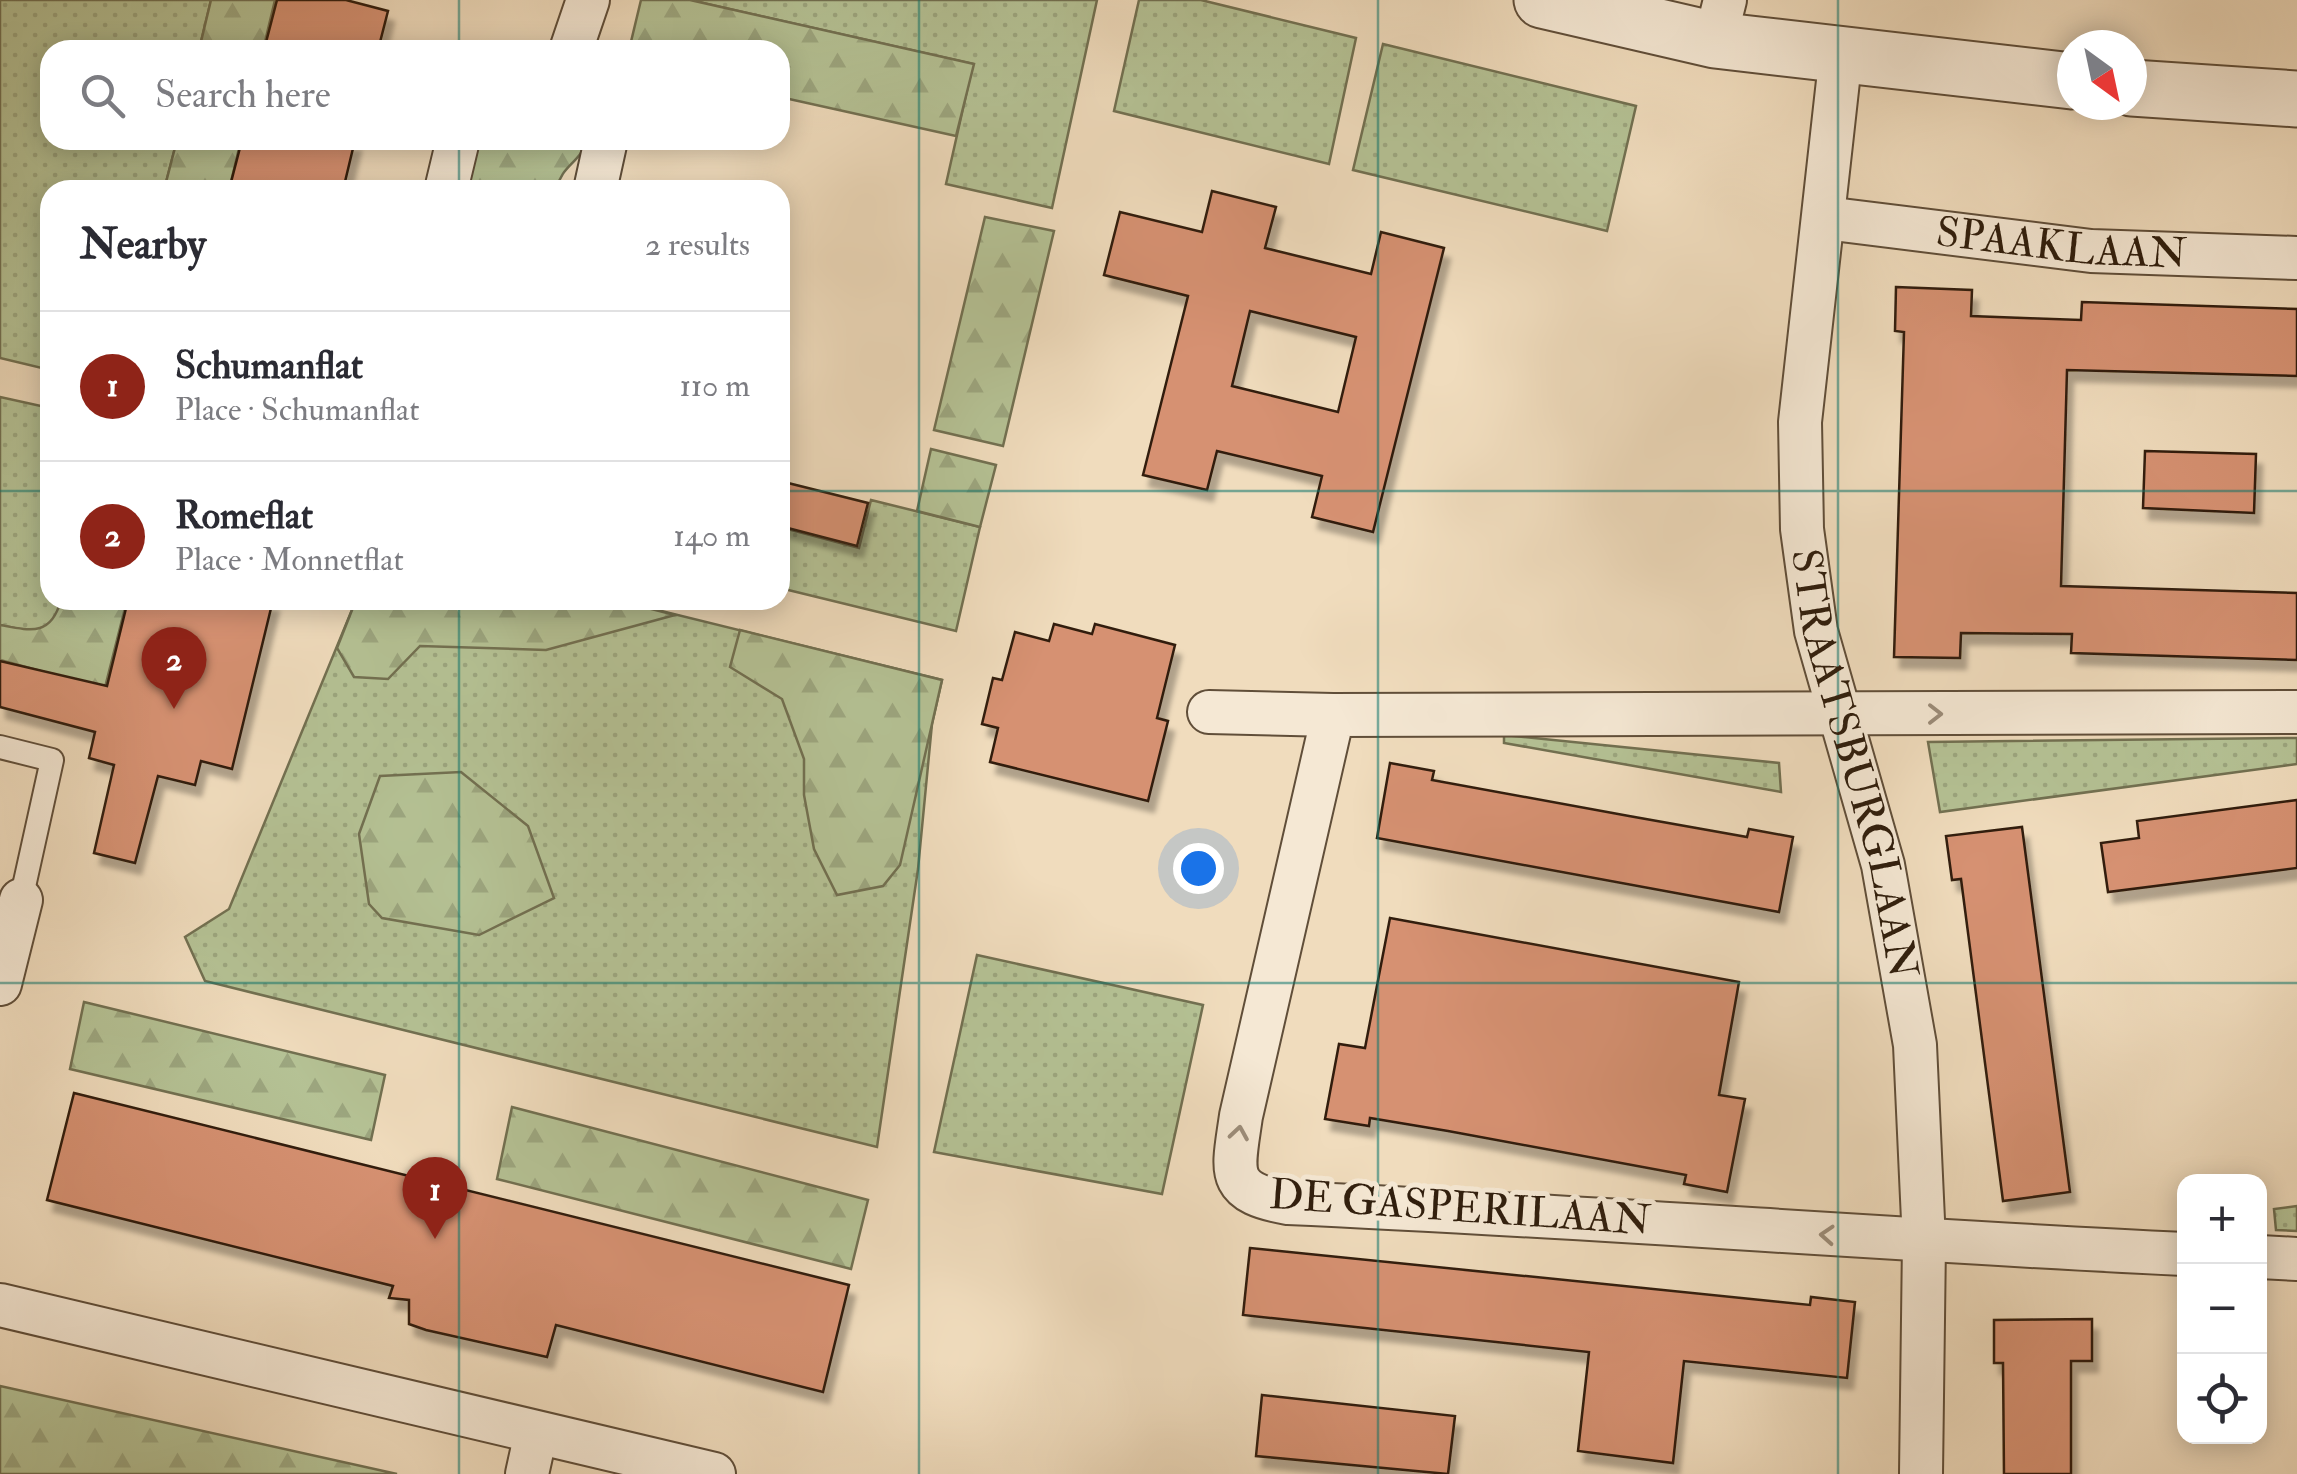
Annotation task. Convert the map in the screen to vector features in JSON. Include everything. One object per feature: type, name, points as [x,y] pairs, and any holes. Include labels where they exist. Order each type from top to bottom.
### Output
[{"type":"street","points":[[1542,0],[1720,20],[1840,54],[2057,79]]},
{"type":"street","points":[[574,40],[585,3]]},
{"type":"street","name":"STRAATSBURGLAAN","points":[[1840,54],[1826,218],[1807,332],[1800,422],[1802,528],[1816,631],[1884,865],[1915,1046],[1924,1242],[1921,1474]]},
{"type":"street","points":[[2147,89],[2297,99]]},
{"type":"street","points":[[448,180],[456,150]]},
{"type":"street","points":[[597,180],[604,150]]},
{"type":"street","name":"SPAAKLAAN","points":[[1826,218],[2092,251],[2297,258]]},
{"type":"street","points":[[1209,712],[2297,712]]},
{"type":"street","name":"DE GASPERILAAN","points":[[1333,714],[1234,1169],[1242,1185],[1256,1198],[1288,1203],[1560,1214],[1924,1242],[2177,1254]]},
{"type":"street","points":[[0,984],[11,917]]},
{"type":"street","points":[[2267,1256],[2297,1258]]},
{"type":"street","points":[[0,1305],[531,1454],[714,1474]]},
{"type":"lane","points":[[0,747],[52,760],[11,917]]},
{"type":"green space","points":[[0,0],[211,0],[201,40],[40,40],[40,150],[174,150],[167,180],[40,180],[40,368],[0,358]]},
{"type":"green space","points":[[211,0],[275,0],[265,40],[201,40]]},
{"type":"green space","points":[[641,0],[690,0],[974,64],[956,136],[790,99],[790,40],[631,40]]},
{"type":"green space","points":[[690,0],[1097,0],[1052,208],[946,184],[973,64]]},
{"type":"green space","points":[[1139,0],[1201,0],[1356,38],[1329,164],[1114,111]]},
{"type":"green space","points":[[1383,44],[1636,106],[1607,231],[1353,170]]},
{"type":"green space","points":[[174,150],[239,150],[231,180],[167,180]]},
{"type":"green space","points":[[472,150],[582,150],[560,180],[464,180]]},
{"type":"green space","points":[[985,217],[1054,231],[1003,446],[934,430]]},
{"type":"green space","points":[[0,397],[40,406],[40,610],[58,610],[55,620],[34,632],[0,625]]},
{"type":"green space","points":[[931,449],[996,465],[980,527],[917,511]]},
{"type":"green space","points":[[871,500],[980,527],[956,631],[790,590],[790,530],[859,548]]},
{"type":"green space","points":[[124,610],[94,731],[56,675],[0,660],[0,625],[39,628],[57,612]]},
{"type":"green space","points":[[352,610],[658,610],[942,680],[932,724],[918,869],[877,1147],[205,981],[185,937],[229,909]]},
{"type":"green space","points":[[352,610],[655,610],[675,615],[546,650],[420,646],[388,679],[354,677],[337,648]]},
{"type":"green space","points":[[740,630],[942,680],[900,865],[883,886],[837,895],[814,849],[804,795],[804,759],[782,699],[730,667]]},
{"type":"green space","points":[[1504,735],[1779,763],[1781,792],[1504,743]]},
{"type":"green space","points":[[2297,738],[2297,764],[1940,812],[1928,742]]},
{"type":"green space","points":[[461,772],[528,826],[554,898],[479,935],[382,918],[369,904],[359,834],[380,776]]},
{"type":"green space","points":[[977,955],[1203,1005],[1162,1194],[934,1152]]},
{"type":"green space","points":[[84,1002],[385,1075],[371,1140],[70,1069]]},
{"type":"green space","points":[[512,1107],[868,1200],[851,1269],[497,1179]]},
{"type":"green space","points":[[2297,1206],[2297,1231],[2276,1230],[2274,1209]]},
{"type":"green space","points":[[0,1386],[397,1474],[0,1474]]},
{"type":"building","points":[[277,0],[346,0],[388,11],[381,40],[267,40]]},
{"type":"building","points":[[239,150],[353,150],[345,180],[232,180]]},
{"type":"building","points":[[1212,191],[1276,207],[1265,248],[1371,274],[1381,232],[1444,248],[1373,532],[1312,517],[1322,476],[1217,451],[1207,490],[1143,475],[1188,296],[1104,275],[1120,212],[1202,232]],"holes":[[[1250,311],[1356,337],[1338,412],[1232,386]]]},
{"type":"building","points":[[1896,287],[1972,290],[1971,316],[2081,320],[2082,302],[2297,309],[2297,376],[2067,370],[2061,586],[2297,593],[2297,660],[2071,653],[2072,634],[1961,633],[1960,658],[1894,657],[1904,332],[1895,331]]},
{"type":"building","points":[[2145,451],[2256,454],[2254,513],[2143,508]]},
{"type":"building","points":[[790,484],[868,503],[857,546],[790,529]]},
{"type":"building","points":[[126,610],[271,610],[232,769],[201,761],[195,785],[158,776],[135,863],[94,853],[114,765],[89,758],[95,732],[0,707],[0,661],[107,686]]},
{"type":"building","points":[[1054,624],[1092,634],[1095,624],[1175,645],[1157,718],[1168,721],[1148,801],[990,762],[998,728],[982,724],[993,678],[1002,680],[1015,632],[1049,641]]},
{"type":"building","points":[[1390,763],[1434,771],[1432,780],[1747,837],[1749,829],[1793,837],[1779,912],[1377,838]]},
{"type":"building","points":[[2297,800],[2297,868],[2108,892],[2101,843],[2139,838],[2137,821]]},
{"type":"building","points":[[2022,827],[2070,1192],[2003,1201],[1961,879],[1952,880],[1946,836]]},
{"type":"building","points":[[1390,918],[1739,982],[1719,1095],[1745,1099],[1727,1192],[1684,1184],[1686,1175],[1448,1131],[1370,1118],[1369,1126],[1325,1119],[1339,1044],[1365,1048]]},
{"type":"building","points":[[74,1093],[849,1285],[823,1392],[556,1325],[547,1357],[426,1330],[409,1324],[409,1300],[389,1298],[393,1286],[47,1200]]},
{"type":"building","points":[[1250,1248],[1810,1305],[1811,1297],[1855,1302],[1847,1378],[1684,1361],[1673,1463],[1578,1451],[1589,1352],[1243,1315]]},
{"type":"building","points":[[2092,1319],[2092,1361],[2071,1361],[2071,1474],[2004,1474],[2003,1363],[1994,1363],[1994,1320]]},
{"type":"building","points":[[1262,1395],[1455,1416],[1448,1474],[1256,1456]]},
{"type":"place","name":"Romeflat","points":[[174,709]]},
{"type":"place","name":"Schumanflat","points":[[435,1239]]}]
